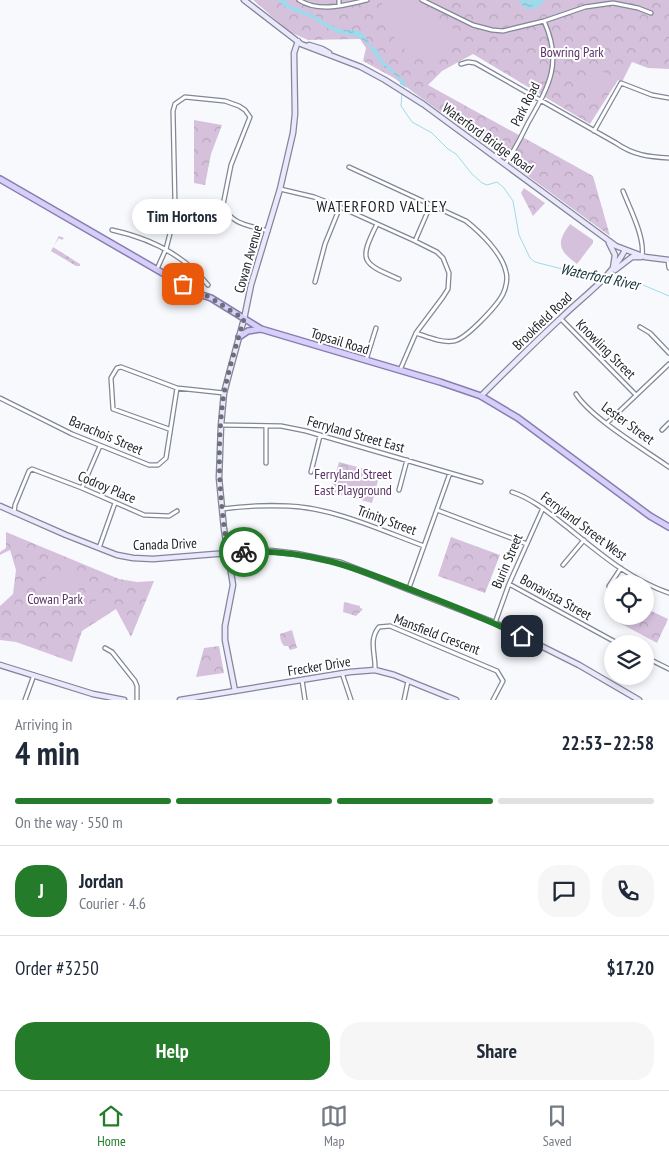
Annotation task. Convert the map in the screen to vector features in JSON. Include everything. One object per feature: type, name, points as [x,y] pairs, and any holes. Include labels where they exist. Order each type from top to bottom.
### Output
[{"type":"main road","name":"Topsail Road","points":[[0,179],[199,294],[211,298],[261,329],[480,396],[518,418],[650,516],[669,527]]},
{"type":"main road","points":[[239,337],[248,331],[261,329]]},
{"type":"street","name":"Waterford Bridge Road","points":[[244,0],[298,41],[322,48],[332,56],[361,68],[396,87],[605,238],[625,250]]},
{"type":"street","points":[[299,0],[320,8],[367,0]]},
{"type":"street","points":[[339,0],[341,5]]},
{"type":"street","points":[[422,0],[473,24],[492,30],[503,31],[544,21],[585,7],[613,3],[638,8],[651,13]]},
{"type":"street","name":"Park Road","points":[[504,164],[541,101],[552,75],[554,63],[553,50],[544,21]]},
{"type":"street","name":"Cowan Avenue","points":[[235,691],[224,626],[233,585],[219,478],[224,393],[252,285],[280,189],[294,123],[294,53],[298,41]]},
{"type":"street","points":[[461,64],[474,63],[629,152],[669,158]]},
{"type":"street","points":[[594,131],[624,82],[652,95],[669,98]]},
{"type":"street","points":[[157,269],[166,249],[173,222],[175,204],[173,111],[175,104],[185,97],[225,101],[239,106],[250,117],[231,165],[223,205],[231,219],[242,224],[268,230]]},
{"type":"street","points":[[350,167],[466,221],[478,230],[502,262],[506,272],[504,293],[498,303],[465,336],[455,341],[443,341],[416,333]]},
{"type":"street","points":[[280,189],[314,197],[340,208],[415,241],[437,252],[443,258],[449,273],[448,289],[416,333],[400,370]]},
{"type":"street","points":[[623,191],[637,229],[644,256]]},
{"type":"street","points":[[175,204],[223,205]]},
{"type":"street","points":[[415,241],[431,204]]},
{"type":"street","points":[[315,282],[325,244],[340,208]]},
{"type":"street","points":[[377,224],[368,243],[365,257],[368,264],[374,268],[399,279]]},
{"type":"street","points":[[112,230],[166,249],[192,267],[208,285]]},
{"type":"street","points":[[605,238],[615,255],[612,272]]},
{"type":"street","points":[[625,250],[644,256],[669,260],[669,268]]},
{"type":"street","name":"Brookfield Road","points":[[480,396],[560,318],[612,272],[625,250]]},
{"type":"street","points":[[612,272],[632,258],[644,256]]},
{"type":"street","name":"Knowling Street","points":[[560,318],[636,395]]},
{"type":"street","points":[[640,327],[650,333],[669,352]]},
{"type":"street","points":[[366,360],[376,328]]},
{"type":"street","points":[[606,423],[669,364]]},
{"type":"street","points":[[170,429],[112,408],[111,378],[117,368],[121,367],[177,388],[224,393]]},
{"type":"street","name":"Barachois Street","points":[[0,398],[72,434],[149,466],[158,465],[166,458],[177,388]]},
{"type":"street","name":"Lester Street","points":[[576,394],[582,403],[606,423],[669,467]]},
{"type":"street","points":[[662,430],[669,423]]},
{"type":"street","name":"Ferryland Street East","points":[[221,425],[281,426],[481,482]]},
{"type":"street","points":[[266,426],[266,462]]},
{"type":"street","points":[[311,472],[320,436]]},
{"type":"street","points":[[82,488],[100,446]]},
{"type":"street","points":[[399,490],[407,460]]},
{"type":"street","name":"Codroy Place","points":[[14,513],[15,505],[29,471],[32,469],[144,515],[169,516],[177,511]]},
{"type":"street","points":[[409,588],[450,473]]},
{"type":"street","name":"Ferryland Street West","points":[[512,492],[543,508],[640,581],[669,593]]},
{"type":"street","points":[[99,548],[115,502]]},
{"type":"street","name":"Canada Drive","points":[[0,506],[99,548],[125,556],[153,559],[271,551],[341,563],[495,623],[579,665],[639,700]]},
{"type":"street","name":"Trinity Street","points":[[222,509],[289,506],[322,511],[370,525],[424,546]]},
{"type":"street","name":"Burin Street","points":[[495,623],[509,584],[543,508]]},
{"type":"street","points":[[437,510],[527,544]]},
{"type":"street","points":[[563,566],[584,540]]},
{"type":"street","points":[[617,575],[621,568]]},
{"type":"street","name":"Bonavista Street","points":[[509,584],[604,636]]},
{"type":"street","name":"Mansfield Crescent","points":[[375,670],[372,641],[375,632],[379,627],[390,626],[497,671],[503,681],[493,700]]},
{"type":"street","points":[[105,648],[112,652],[135,681],[137,700]]},
{"type":"street","points":[[654,662],[669,669]]},
{"type":"street","points":[[0,665],[92,694],[124,700]]},
{"type":"street","name":"Frecker Drive","points":[[180,700],[204,698],[342,673],[375,670],[394,675],[456,700]]},
{"type":"street","points":[[342,673],[351,700]]},
{"type":"street","points":[[25,700],[34,675]]},
{"type":"street","points":[[302,680],[305,700]]},
{"type":"street","points":[[404,700],[408,681]]},
{"type":"green space","name":"Bowring Park","points":[[253,0],[669,0],[669,69],[648,68],[632,62],[622,82],[618,80],[590,124],[473,54],[442,71],[428,85],[593,176],[610,236],[394,78],[363,61],[366,48],[360,39],[308,40],[290,32]]},
{"type":"green space","points":[[382,0],[409,0],[423,4],[430,17],[453,28],[463,36],[460,44],[431,55],[419,57],[410,54],[396,40],[386,24],[383,18]]},
{"type":"green space","points":[[591,66],[609,75],[599,93],[582,83]]},
{"type":"green space","points":[[194,120],[222,125],[211,154],[205,185],[194,183]]},
{"type":"green space","points":[[524,188],[545,203],[533,216],[521,193]]},
{"type":"green space","points":[[570,224],[593,240],[593,243],[577,264],[566,255],[561,246],[563,236]]},
{"type":"green space","points":[[53,247],[80,264],[80,266],[76,266],[51,251]]},
{"type":"green space","name":"Ferryland Street East Playground","points":[[339,462],[380,473],[372,503],[330,492]]},
{"type":"green space","name":"Cowan Park","points":[[6,532],[119,579],[137,582],[154,581],[131,637],[116,609],[82,631],[72,662],[16,642],[0,640],[0,606],[13,594],[16,570],[10,550],[0,555],[0,552],[6,548]]},
{"type":"green space","points":[[451,537],[500,555],[485,593],[438,576]]},
{"type":"green space","points":[[48,568],[82,581],[70,615],[58,607],[50,596],[46,583]]},
{"type":"green space","points":[[101,598],[110,613],[92,623],[83,608]]},
{"type":"green space","points":[[344,602],[360,606],[363,609],[356,616],[343,612]]},
{"type":"green space","points":[[654,612],[668,619],[657,643],[654,641],[654,635],[642,635],[623,625],[654,625]]},
{"type":"green space","points":[[292,630],[297,648],[290,650],[288,646],[283,645],[280,634]]},
{"type":"green space","points":[[219,646],[224,673],[196,677],[204,648]]},
{"type":"water","points":[[278,0],[286,0],[289,5],[312,14],[332,26],[363,33],[372,47],[377,49],[382,60],[404,80],[406,88],[400,84],[398,77],[382,65],[361,38],[332,30],[309,17],[287,8]]},
{"type":"water","points":[[519,0],[544,0],[535,9],[528,9]]},
{"type":"waterway","name":"Waterford River","points":[[402,92],[401,106],[412,122],[432,133],[448,149],[456,154],[482,183],[487,185],[497,182],[504,188],[513,201],[519,235],[530,258],[535,262],[601,279]]},
{"type":"waterway","name":"Waterford River","points":[[605,280],[636,282],[669,296]]},
{"type":"way so far","points":[[183,284],[199,294],[211,298],[244,319],[224,393],[219,478],[228,553],[244,552]]},
{"type":"place","name":"Tim Hortons","points":[[183,284]]},
{"type":"district","name":"WATERFORD VALLEY","points":[[382,206]]},
{"type":"route","points":[[244,552],[271,551],[341,563],[409,588],[522,636]]}]
